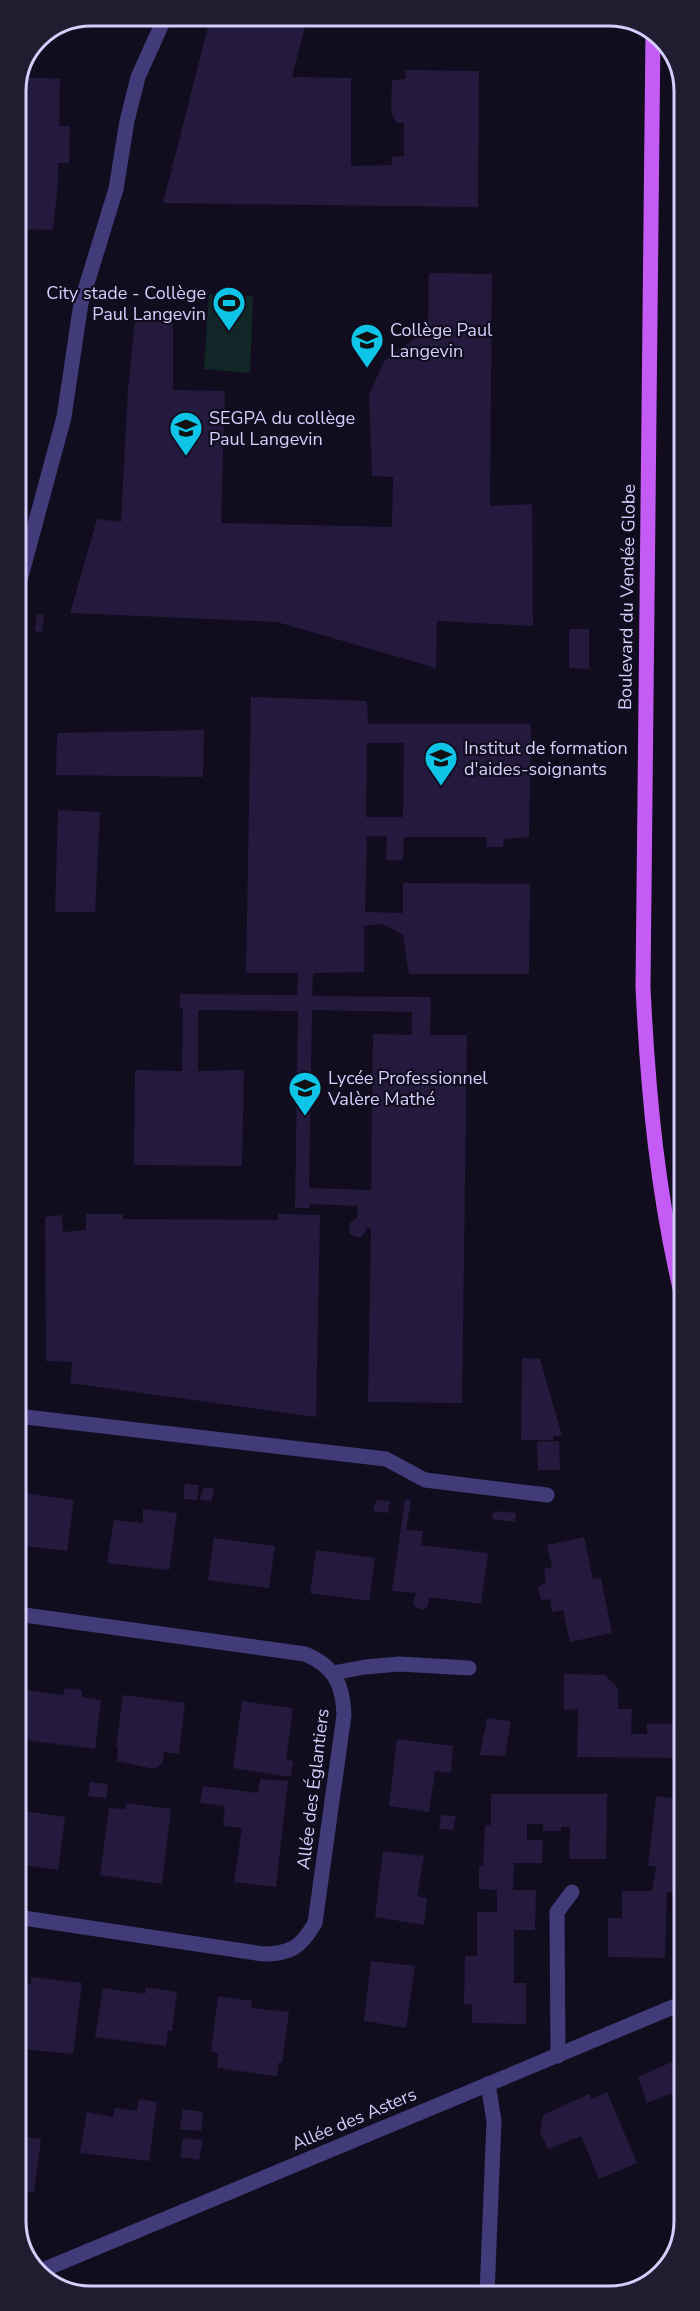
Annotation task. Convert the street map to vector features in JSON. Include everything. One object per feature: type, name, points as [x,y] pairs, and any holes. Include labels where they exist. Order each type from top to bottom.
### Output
[{"type":"main road","name":"Boulevard du Vendée Globe","points":[[653,43],[643,987],[652,1129],[674,1256]]},
{"type":"street","points":[[26,558],[64,417],[81,303],[116,189],[127,121],[138,77],[161,26]]},
{"type":"street","points":[[26,1417],[386,1459],[425,1480],[547,1495]]},
{"type":"street","points":[[26,1615],[305,1654],[322,1661],[333,1673],[365,1666],[399,1664],[469,1668]]},
{"type":"street","name":"Allée des Églantiers","points":[[26,1918],[263,1954],[280,1954],[296,1947],[307,1937],[315,1923],[343,1726],[344,1700],[333,1673]]},
{"type":"street","points":[[558,2056],[557,1912],[572,1892]]},
{"type":"street","name":"Allée des Asters","points":[[47,2268],[674,2007]]},
{"type":"street","points":[[487,2286],[494,2121],[488,2084]]},
{"type":"green space","name":"City stade - Collège Paul Langevin","points":[[209,294],[253,296],[250,373],[204,369]]},
{"type":"building","points":[[208,26],[305,26],[292,77],[351,78],[351,166],[392,165],[391,157],[404,156],[404,123],[397,123],[391,112],[392,80],[406,79],[405,70],[479,71],[478,207],[163,203]]},
{"type":"building","points":[[27,77],[60,79],[59,126],[70,126],[69,163],[58,163],[53,230],[26,229]]},
{"type":"building","points":[[429,273],[492,274],[490,506],[532,504],[533,626],[437,621],[436,668],[277,622],[70,613],[97,519],[121,522],[128,389],[135,319],[173,321],[173,390],[225,391],[221,523],[392,527],[393,477],[372,476],[369,395],[384,361],[428,329]]},
{"type":"building","points":[[37,613],[44,614],[42,632],[35,631]]},
{"type":"building","points":[[569,629],[589,629],[589,669],[569,668]]},
{"type":"building","points":[[251,697],[367,701],[368,724],[531,724],[529,837],[504,839],[503,847],[486,847],[487,837],[404,837],[403,860],[386,860],[387,836],[367,836],[365,912],[403,913],[403,883],[530,884],[529,974],[409,974],[403,935],[383,924],[364,926],[364,972],[313,973],[312,996],[431,997],[430,1035],[467,1035],[462,1403],[368,1402],[371,1228],[367,1228],[362,1237],[355,1237],[349,1233],[350,1223],[357,1218],[358,1206],[310,1204],[309,1208],[295,1208],[298,1011],[198,1010],[198,1071],[244,1070],[242,1166],[134,1165],[135,1070],[182,1071],[183,1008],[180,1009],[180,994],[297,995],[298,973],[246,973]],"holes":[[[367,743],[404,743],[403,817],[366,817]],[[312,1010],[412,1012],[412,1035],[373,1034],[371,1190],[309,1188]]]},
{"type":"building","points":[[204,730],[203,777],[56,775],[57,733]]},
{"type":"building","points":[[58,810],[100,812],[95,912],[55,912]]},
{"type":"building","points":[[86,1214],[123,1214],[123,1219],[278,1220],[278,1214],[320,1215],[316,1417],[70,1383],[72,1362],[46,1361],[45,1217],[62,1215],[63,1232],[86,1230]]},
{"type":"building","points":[[522,1358],[540,1359],[562,1436],[553,1436],[553,1440],[521,1440]]},
{"type":"building","points":[[559,1441],[560,1470],[538,1470],[537,1442]]},
{"type":"building","points":[[185,1484],[199,1485],[197,1500],[183,1499]]},
{"type":"building","points":[[203,1488],[214,1488],[212,1501],[200,1500]]},
{"type":"building","points":[[26,1493],[74,1500],[67,1551],[26,1546]]},
{"type":"building","points":[[405,1499],[411,1500],[406,1530],[423,1531],[421,1545],[488,1553],[481,1604],[429,1597],[428,1606],[423,1610],[417,1608],[413,1603],[416,1593],[392,1591]]},
{"type":"building","points":[[376,1500],[390,1501],[388,1513],[373,1511]]},
{"type":"building","points":[[143,1509],[177,1513],[169,1570],[107,1563],[114,1520],[143,1523]]},
{"type":"building","points":[[494,1511],[516,1513],[515,1522],[492,1519]]},
{"type":"building","points":[[584,1537],[593,1579],[601,1578],[612,1633],[570,1642],[563,1610],[552,1612],[550,1599],[540,1598],[538,1587],[546,1583],[544,1569],[552,1567],[547,1545]]},
{"type":"building","points":[[214,1538],[275,1546],[269,1588],[208,1580]]},
{"type":"building","points":[[316,1550],[375,1558],[369,1601],[310,1593]]},
{"type":"building","points":[[564,1674],[605,1675],[618,1688],[618,1709],[632,1709],[631,1734],[647,1734],[647,1724],[674,1724],[674,1758],[577,1757],[578,1709],[564,1710]]},
{"type":"building","points":[[65,1688],[82,1690],[82,1697],[101,1700],[95,1749],[26,1740],[26,1690],[63,1695]]},
{"type":"building","points":[[123,1695],[185,1703],[179,1754],[164,1752],[163,1762],[154,1769],[117,1761],[118,1747],[116,1747]]},
{"type":"building","points":[[242,1701],[293,1708],[286,1760],[293,1761],[291,1777],[233,1768]]},
{"type":"building","points":[[487,1718],[511,1721],[505,1756],[480,1755]]},
{"type":"building","points":[[397,1739],[453,1746],[451,1773],[435,1771],[429,1812],[389,1806]]},
{"type":"building","points":[[260,1779],[288,1781],[276,1887],[234,1882],[242,1828],[223,1826],[225,1806],[200,1803],[203,1786],[258,1793]]},
{"type":"building","points":[[90,1782],[108,1784],[106,1798],[88,1796]]},
{"type":"building","points":[[491,1794],[607,1794],[606,1859],[569,1859],[570,1827],[561,1827],[561,1831],[543,1831],[543,1824],[527,1824],[527,1840],[543,1840],[542,1863],[514,1863],[513,1890],[536,1890],[535,1930],[514,1930],[514,1983],[526,1983],[526,2024],[472,2023],[472,2004],[464,2004],[465,1956],[477,1956],[477,1912],[497,1912],[497,1890],[479,1889],[479,1866],[483,1866],[485,1825],[491,1825]]},
{"type":"building","points":[[656,1796],[674,1798],[674,1892],[667,1892],[665,1958],[608,1957],[608,1918],[622,1918],[622,1891],[652,1891],[656,1866],[648,1866]]},
{"type":"building","points":[[126,1803],[171,1809],[162,1884],[100,1875],[109,1808],[125,1809]]},
{"type":"building","points":[[26,1811],[65,1817],[58,1870],[26,1865]]},
{"type":"building","points":[[441,1815],[456,1816],[453,1830],[439,1829]]},
{"type":"building","points":[[383,1851],[424,1856],[417,1896],[427,1898],[424,1925],[375,1917]]},
{"type":"building","points":[[371,1961],[415,1966],[406,2028],[364,2021]]},
{"type":"building","points":[[31,1977],[82,1983],[73,2054],[26,2049],[26,1983],[31,1984]]},
{"type":"building","points":[[146,1987],[177,1992],[172,2031],[168,2031],[166,2046],[95,2037],[103,1988],[145,1994]]},
{"type":"building","points":[[218,1996],[252,2001],[251,2008],[289,2012],[282,2063],[279,2062],[277,2076],[217,2068],[218,2054],[211,2051]]},
{"type":"building","points":[[674,2061],[674,2098],[672,2093],[647,2103],[638,2077]]},
{"type":"building","points":[[607,2092],[637,2163],[599,2179],[581,2136],[548,2149],[540,2132],[543,2115],[589,2094],[592,2099]]},
{"type":"building","points":[[139,2099],[157,2102],[149,2161],[80,2153],[87,2112],[113,2117],[115,2108],[137,2111]]},
{"type":"building","points":[[183,2109],[203,2112],[201,2131],[180,2129]]},
{"type":"building","points":[[26,2137],[41,2139],[34,2193],[26,2192]]},
{"type":"building","points":[[183,2138],[203,2140],[199,2160],[180,2157]]},
{"type":"place","name":"City stade - Collège Paul Langevin","points":[[229,332]]},
{"type":"place","name":"Collège Paul Langevin","points":[[367,369]]},
{"type":"place","name":"SEGPA du collège Paul Langevin","points":[[186,457]]},
{"type":"place","name":"Institut de formation d'aides-soignants","points":[[441,787]]},
{"type":"place","name":"Lycée Professionnel Valère Mathé","points":[[305,1117]]}]
